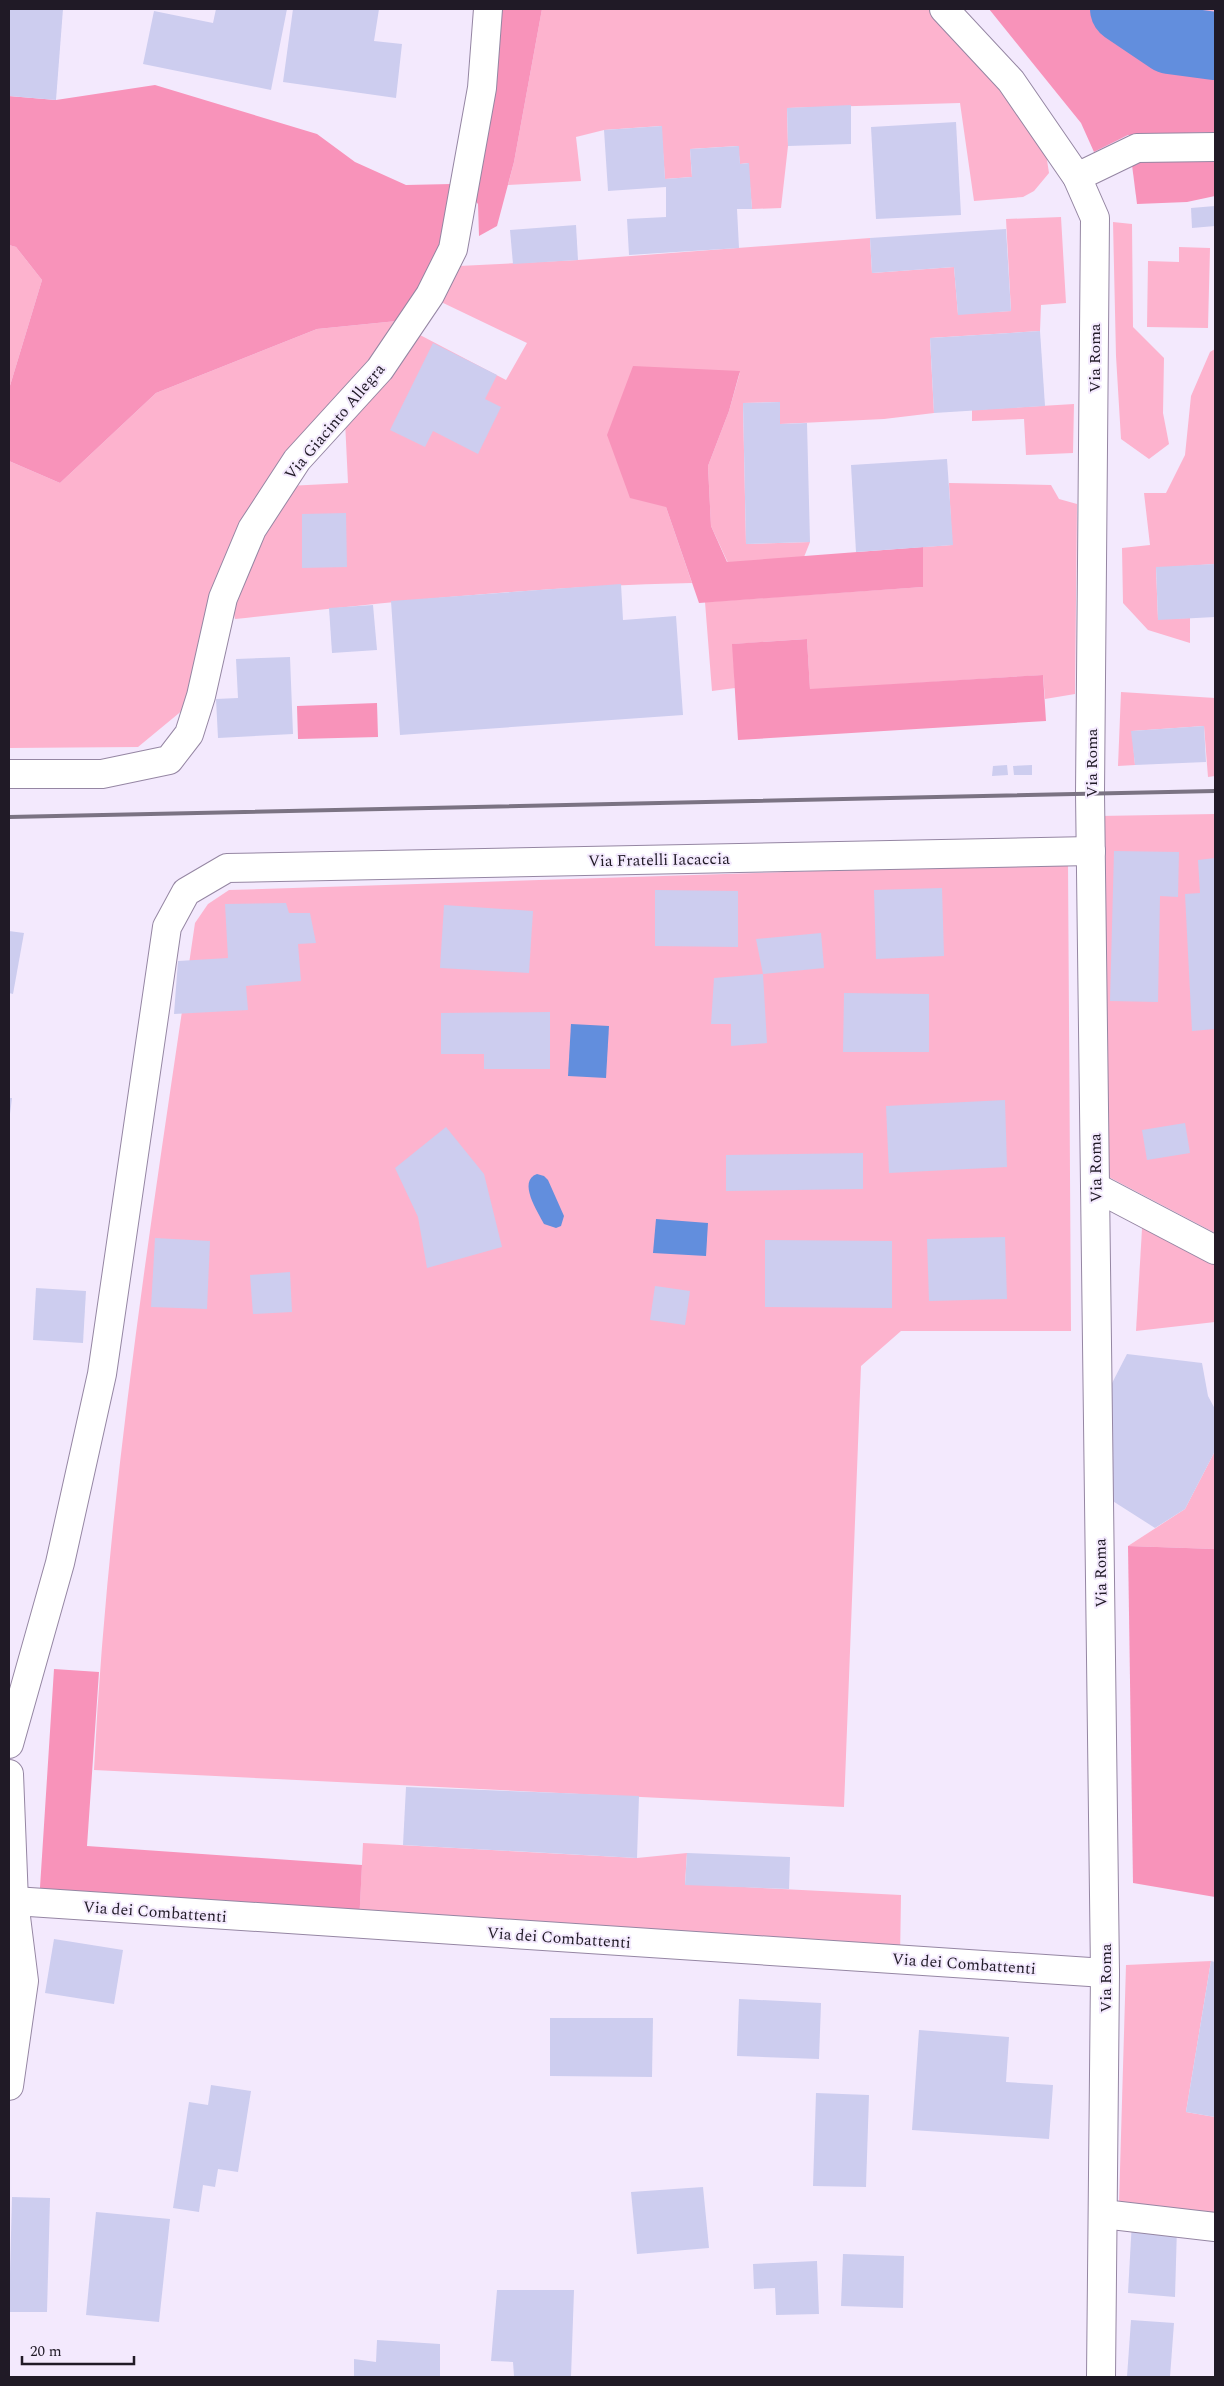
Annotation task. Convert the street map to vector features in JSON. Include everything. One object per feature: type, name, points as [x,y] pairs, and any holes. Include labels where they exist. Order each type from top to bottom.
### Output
[{"type":"street","name":"Via Giacinto Allegra","points":[[9,774],[102,774],[169,760],[189,734],[201,696],[223,598],[252,529],[297,460],[380,369],[430,295],[454,249],[482,88],[488,9]]},
{"type":"street","name":"Via Roma","points":[[944,9],[1011,81],[1077,177],[1095,218],[1091,851],[1105,1973],[1101,2377]]},
{"type":"street","points":[[1077,177],[1137,148],[1215,147]]},
{"type":"street","name":"Via Fratelli Iacaccia","points":[[9,1744],[60,1564],[102,1374],[168,927],[186,892],[227,868],[1091,851]]},
{"type":"street","points":[[1095,1187],[1215,1250]]},
{"type":"street","points":[[9,1774],[14,1901],[24,1981],[9,2086]]},
{"type":"street","name":"Via dei Combattenti","points":[[14,1901],[1105,1973]]},
{"type":"street","points":[[1103,2214],[1215,2227]]},
{"type":"shaded area","points":[[491,9],[542,9],[514,162],[497,226],[479,236],[478,204],[468,193]]},
{"type":"shaded area","points":[[542,9],[936,9],[1010,98],[1045,147],[1049,173],[1034,191],[1023,197],[974,201],[960,103],[787,108],[788,146],[781,208],[752,209],[748,163],[740,164],[738,146],[690,149],[692,177],[665,179],[661,126],[604,130],[576,137],[581,181],[508,185],[514,162]]},
{"type":"shaded area","points":[[989,9],[1114,9],[1169,46],[1215,50],[1215,132],[1128,135],[1094,152],[1081,123]]},
{"type":"shaded area","points":[[1144,9],[1215,9],[1215,24]]},
{"type":"shaded area","points":[[155,85],[317,134],[355,162],[406,185],[451,184],[447,248],[407,320],[317,329],[156,393],[60,483],[9,461],[9,389],[42,280],[16,247],[9,245],[9,96],[56,100]]},
{"type":"shaded area","points":[[1215,153],[1215,196],[1187,202],[1137,204],[1132,165],[1140,155]]},
{"type":"shaded area","points":[[1061,217],[1066,303],[1041,305],[1040,331],[930,338],[934,413],[884,419],[780,424],[780,402],[743,403],[746,544],[810,542],[804,557],[728,563],[711,526],[708,466],[729,411],[740,372],[666,507],[692,583],[520,591],[235,619],[231,601],[287,486],[348,483],[345,421],[420,335],[506,380],[527,343],[437,300],[459,266],[578,260],[870,238],[872,273],[954,267],[958,314],[1011,311],[1006,219]]},
{"type":"shaded area","points":[[1113,222],[1132,224],[1133,327],[1164,358],[1163,413],[1169,444],[1149,459],[1121,439],[1116,356]]},
{"type":"shaded area","points":[[9,245],[16,247],[42,280],[9,389]]},
{"type":"shaded area","points":[[1179,247],[1210,248],[1208,328],[1147,327],[1148,261],[1179,262]]},
{"type":"shaded area","points":[[407,320],[262,489],[216,580],[184,709],[138,747],[9,748],[9,461],[60,483],[156,393],[317,329]]},
{"type":"shaded area","points":[[1215,349],[1215,564],[1156,568],[1158,619],[1190,618],[1190,643],[1148,630],[1123,603],[1122,548],[1150,545],[1144,493],[1166,493],[1185,455],[1191,396],[1210,352]]},
{"type":"shaded area","points":[[633,366],[740,371],[729,411],[708,466],[711,526],[727,562],[923,547],[923,587],[699,603],[666,507],[630,498],[607,435]]},
{"type":"shaded area","points":[[1074,404],[1073,453],[1026,455],[1024,419],[972,421],[972,410]]},
{"type":"shaded area","points":[[949,483],[1051,485],[1059,499],[1077,504],[1075,694],[1045,699],[1043,675],[810,690],[807,639],[733,644],[735,688],[712,691],[705,602],[923,587],[923,547],[952,545]]},
{"type":"shaded area","points":[[807,639],[810,689],[1043,675],[1046,721],[738,740],[732,644]]},
{"type":"shaded area","points":[[1121,692],[1215,698],[1215,776],[1208,777],[1204,726],[1132,731],[1135,765],[1118,766]]},
{"type":"shaded area","points":[[377,703],[378,737],[298,739],[297,706]]},
{"type":"shaded area","points":[[1215,814],[1215,1233],[1103,1174],[1099,816]]},
{"type":"shaded area","points":[[1068,863],[1071,1331],[901,1331],[861,1366],[844,1807],[94,1770],[110,1557],[134,1345],[195,923],[208,904],[229,890]]},
{"type":"shaded area","points":[[1143,1212],[1215,1250],[1215,1322],[1136,1331]]},
{"type":"shaded area","points":[[1215,1451],[1215,1549],[1128,1546],[1185,1509]]},
{"type":"shaded area","points":[[1128,1546],[1215,1549],[1215,1897],[1133,1883]]},
{"type":"shaded area","points":[[54,1669],[99,1672],[87,1846],[362,1865],[359,1924],[39,1903]]},
{"type":"shaded area","points":[[363,1843],[637,1858],[687,1853],[685,1884],[901,1895],[900,1959],[359,1924]]},
{"type":"shaded area","points":[[1211,1961],[1186,2112],[1215,2117],[1215,2217],[1119,2204],[1126,1965]]},
{"type":"water","points":[[571,1024],[609,1026],[606,1078],[568,1076]]},
{"type":"water","points":[[537,1174],[544,1176],[548,1180],[564,1216],[561,1226],[556,1228],[544,1224],[534,1205],[529,1190],[529,1183],[531,1178]]},
{"type":"water","points":[[656,1219],[708,1223],[706,1256],[653,1253]]},
{"type":"building","points":[[9,9],[63,9],[56,100],[9,96]]},
{"type":"building","points":[[216,9],[287,9],[271,90],[143,64],[154,11],[213,23]]},
{"type":"building","points":[[293,9],[379,9],[374,41],[402,44],[396,98],[283,82]]},
{"type":"building","points":[[851,105],[851,144],[788,146],[787,108]]},
{"type":"building","points":[[956,122],[961,215],[876,219],[871,127]]},
{"type":"building","points":[[662,126],[665,179],[692,177],[690,149],[739,146],[740,164],[749,163],[752,209],[737,209],[739,248],[629,255],[627,219],[666,217],[666,187],[608,191],[604,130]]},
{"type":"building","points":[[1215,206],[1215,226],[1192,228],[1191,208]]},
{"type":"building","points":[[576,225],[578,260],[513,264],[510,230]]},
{"type":"building","points":[[1006,229],[1011,311],[958,315],[954,267],[872,273],[870,238]]},
{"type":"building","points":[[1040,331],[1045,406],[934,413],[930,338]]},
{"type":"building","points":[[433,343],[497,375],[485,399],[501,407],[478,454],[433,431],[425,447],[390,430]]},
{"type":"building","points":[[780,402],[780,424],[807,423],[810,542],[746,544],[743,403]]},
{"type":"building","points":[[947,459],[953,545],[856,552],[851,465]]},
{"type":"building","points":[[346,513],[347,567],[302,568],[302,514]]},
{"type":"building","points":[[1215,564],[1215,617],[1158,620],[1156,567]]},
{"type":"building","points":[[621,584],[623,620],[676,616],[683,715],[400,735],[391,601]]},
{"type":"building","points":[[373,605],[377,650],[332,653],[329,608]]},
{"type":"building","points":[[290,657],[293,734],[218,738],[216,699],[238,698],[236,659]]},
{"type":"building","points":[[1204,726],[1206,762],[1135,765],[1131,731]]},
{"type":"building","points":[[1007,765],[1008,775],[992,776],[993,766]]},
{"type":"building","points":[[1032,765],[1032,775],[1014,775],[1013,766]]},
{"type":"building","points":[[1114,851],[1179,852],[1178,897],[1160,896],[1158,1002],[1110,1001]]},
{"type":"building","points":[[1215,858],[1215,1029],[1192,1031],[1185,894],[1200,893],[1198,860]]},
{"type":"building","points":[[942,888],[944,956],[876,959],[874,890]]},
{"type":"building","points":[[655,890],[738,891],[738,947],[655,946]]},
{"type":"building","points":[[286,903],[289,913],[310,913],[316,943],[298,944],[301,981],[246,986],[248,1010],[174,1014],[178,961],[228,958],[225,904]]},
{"type":"building","points":[[444,905],[533,911],[529,973],[440,968]]},
{"type":"building","points":[[9,931],[24,933],[13,994],[9,993]]},
{"type":"building","points":[[821,933],[824,968],[763,974],[756,939]]},
{"type":"building","points":[[763,974],[767,1043],[731,1046],[731,1024],[711,1024],[714,978]]},
{"type":"building","points":[[844,993],[929,994],[929,1052],[843,1052]]},
{"type":"building","points":[[550,1012],[550,1069],[484,1069],[484,1054],[441,1054],[441,1013]]},
{"type":"building","points":[[9,1098],[12,1098],[10,1114],[9,1114]]},
{"type":"building","points":[[1005,1100],[1007,1167],[889,1173],[886,1106]]},
{"type":"building","points":[[1185,1123],[1190,1153],[1147,1160],[1142,1130]]},
{"type":"building","points":[[446,1127],[484,1174],[502,1247],[427,1268],[418,1217],[395,1168]]},
{"type":"building","points":[[863,1153],[863,1189],[726,1191],[726,1155]]},
{"type":"building","points":[[1005,1237],[1007,1299],[929,1301],[927,1239]]},
{"type":"building","points":[[155,1238],[210,1241],[207,1309],[151,1307]]},
{"type":"building","points":[[765,1240],[892,1241],[892,1308],[765,1307]]},
{"type":"building","points":[[290,1272],[292,1312],[253,1314],[250,1275]]},
{"type":"building","points":[[655,1286],[690,1291],[685,1325],[650,1320]]},
{"type":"building","points":[[36,1288],[86,1291],[83,1343],[33,1340]]},
{"type":"building","points":[[1127,1354],[1202,1363],[1208,1396],[1215,1409],[1215,1451],[1185,1509],[1155,1528],[1108,1498],[1109,1389]]},
{"type":"building","points":[[406,1787],[639,1796],[637,1858],[403,1845]]},
{"type":"building","points":[[687,1853],[790,1857],[789,1889],[685,1885]]},
{"type":"building","points":[[54,1939],[123,1950],[114,2004],[45,1993]]},
{"type":"building","points":[[1211,1961],[1215,1962],[1215,2117],[1186,2112]]},
{"type":"building","points":[[739,1999],[821,2003],[819,2059],[737,2056]]},
{"type":"building","points":[[550,2018],[653,2018],[652,2077],[550,2076]]},
{"type":"building","points":[[919,2030],[1009,2037],[1006,2082],[1053,2085],[1049,2139],[912,2130]]},
{"type":"building","points":[[211,2085],[251,2091],[238,2172],[218,2169],[215,2187],[203,2185],[199,2212],[173,2208],[189,2102],[208,2105]]},
{"type":"building","points":[[816,2093],[869,2095],[866,2187],[813,2186]]},
{"type":"building","points":[[703,2187],[709,2248],[637,2254],[631,2192]]},
{"type":"building","points":[[12,2197],[50,2198],[47,2312],[9,2312]]},
{"type":"building","points":[[96,2212],[170,2219],[159,2322],[86,2315]]},
{"type":"building","points":[[1132,2221],[1177,2227],[1175,2297],[1128,2293]]},
{"type":"building","points":[[843,2254],[904,2256],[903,2308],[841,2306]]},
{"type":"building","points":[[817,2261],[819,2314],[776,2315],[775,2288],[754,2289],[753,2264]]},
{"type":"building","points":[[497,2290],[574,2290],[571,2377],[514,2376],[513,2362],[491,2361]]},
{"type":"building","points":[[1131,2320],[1174,2323],[1170,2377],[1127,2377]]},
{"type":"building","points":[[377,2340],[440,2344],[440,2377],[354,2377],[354,2359],[376,2362]]},
{"type":"waterway","points":[[1124,9],[1170,40],[1215,46]]},
{"type":"railway","points":[[9,817],[1215,791]]}]
